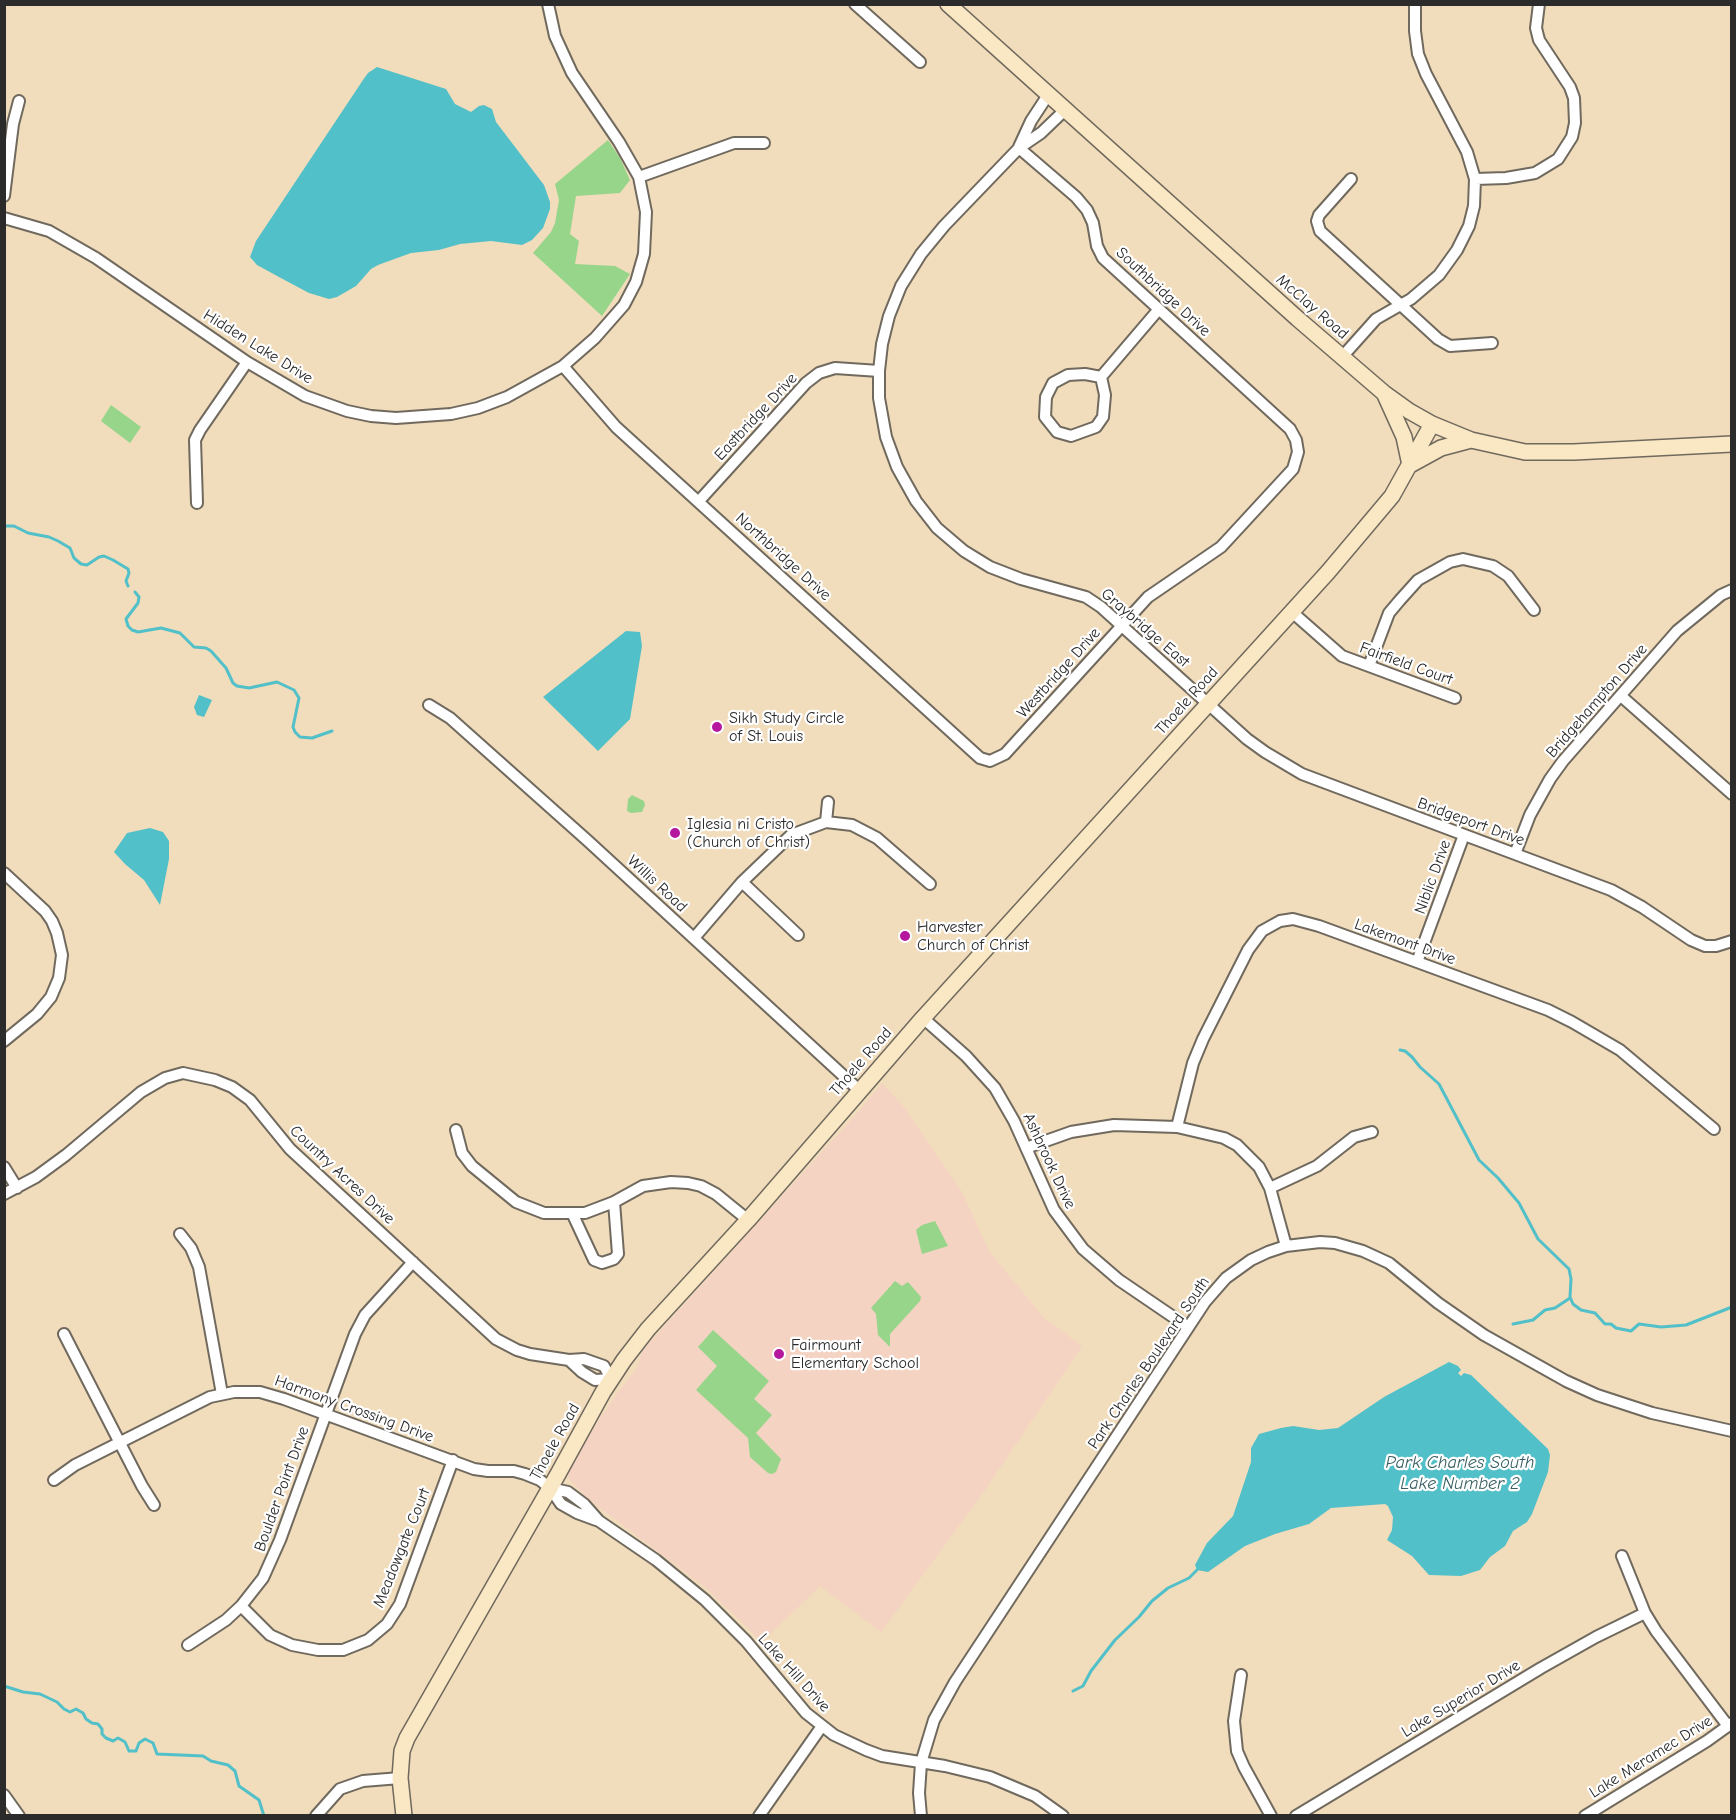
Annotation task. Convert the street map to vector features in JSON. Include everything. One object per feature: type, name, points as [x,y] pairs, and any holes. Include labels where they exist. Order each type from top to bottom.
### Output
[{"type":"main road","name":"McClay Road","points":[[948,4],[1342,357],[1384,393],[1432,424],[1472,440],[1502,448],[1547,453],[1731,444]]},
{"type":"main road","points":[[1384,393],[1404,437],[1410,465],[1441,448],[1472,440]]},
{"type":"main road","name":"Thoele Road","points":[[404,1815],[400,1778],[402,1751],[407,1738],[611,1379],[648,1329],[748,1220],[923,1018],[1292,612],[1392,496],[1432,424]]},
{"type":"street","name":"Hidden Lake Drive","points":[[4,218],[49,231],[87,253],[247,362],[305,396],[347,411],[396,418],[451,414],[478,408],[507,397],[563,366],[595,338],[624,305],[636,282],[644,255],[646,212],[639,177],[619,142],[572,73],[555,36],[548,4]]},
{"type":"street","points":[[1342,357],[1376,319],[1411,299],[1439,274],[1457,250],[1469,226],[1474,206],[1475,179],[1467,152],[1418,54],[1415,4]]},
{"type":"street","points":[[1475,179],[1506,178],[1535,173],[1558,159],[1572,137],[1575,123],[1574,98],[1539,40],[1536,28],[1539,4]]},
{"type":"street","points":[[860,6],[920,62]]},
{"type":"street","name":"Graybridge East","points":[[1018,148],[1030,121],[1048,95]]},
{"type":"street","points":[[4,196],[13,124],[19,101]]},
{"type":"street","name":"Graybridge East","points":[[1065,110],[1041,133],[1018,148],[944,226],[921,254],[901,286],[889,316],[882,344],[879,371],[879,398],[886,437],[893,457],[916,501],[937,528],[964,551],[990,567],[1021,579],[1086,597],[1209,704]]},
{"type":"street","points":[[639,177],[734,143],[764,143]]},
{"type":"street","name":"Southbridge Drive","points":[[1018,148],[1076,197],[1087,210],[1093,223],[1097,246],[1103,258],[1290,429],[1296,440],[1298,452]]},
{"type":"street","points":[[1351,179],[1319,215],[1317,221],[1320,231],[1438,339],[1450,346],[1492,343]]},
{"type":"street","points":[[1305,222],[1317,221]]},
{"type":"street","points":[[1101,377],[1159,309]]},
{"type":"street","points":[[197,503],[195,440],[247,362]]},
{"type":"street","name":"Northbridge Drive","points":[[563,366],[616,427],[980,758],[990,761]]},
{"type":"street","name":"Eastbridge Drive","points":[[699,501],[806,383],[819,374],[835,368],[879,371]]},
{"type":"street","points":[[1085,374],[1101,377],[1105,395],[1103,417],[1096,427],[1071,436],[1057,432],[1045,417],[1046,397],[1053,383],[1068,375],[1085,374]]},
{"type":"street","name":"Westbridge Drive","points":[[990,761],[1005,754],[1148,597],[1221,547],[1293,469],[1298,452]]},
{"type":"street","points":[[1369,666],[1389,614],[1418,580],[1450,561],[1464,559],[1493,566],[1508,576],[1534,610]]},
{"type":"street","name":"Bridgehampton Drive","points":[[1515,855],[1530,815],[1550,779],[1579,742],[1677,631],[1721,595],[1731,590]]},
{"type":"street","name":"Fairfield Court","points":[[1292,612],[1342,656],[1455,698]]},
{"type":"street","points":[[1620,696],[1731,794]]},
{"type":"street","name":"Bridgeport Drive","points":[[1209,704],[1265,752],[1302,774],[1611,890],[1642,907],[1691,940],[1705,946],[1716,946],[1731,941]]},
{"type":"street","name":"Willis Road","points":[[429,705],[450,718],[588,841],[860,1091]]},
{"type":"street","points":[[826,822],[828,802]]},
{"type":"street","points":[[694,938],[742,882],[791,835],[826,822],[852,825],[878,838],[930,884]]},
{"type":"street","name":"Niblic Drive","points":[[1417,962],[1464,835]]},
{"type":"street","points":[[4,873],[45,911],[57,933],[62,955],[59,978],[51,997],[37,1014],[4,1041]]},
{"type":"street","points":[[742,882],[798,936]]},
{"type":"street","name":"Lakemont Drive","points":[[1177,1127],[1186,1085],[1203,1039],[1248,950],[1262,931],[1270,925],[1293,919],[1304,921],[1548,1010],[1597,1035],[1620,1050],[1714,1129]]},
{"type":"street","name":"Ashbrook Drive","points":[[923,1018],[974,1064],[995,1088],[1006,1104],[1054,1210],[1083,1249],[1119,1280],[1188,1327]]},
{"type":"street","name":"Country Acres Drive","points":[[4,1194],[17,1188],[66,1155],[141,1092],[171,1076],[183,1073],[223,1083],[250,1100],[282,1141],[496,1339],[517,1350],[569,1360],[584,1359],[604,1366],[611,1379]]},
{"type":"street","points":[[1026,1148],[1071,1132],[1114,1125],[1177,1127],[1224,1138],[1237,1145],[1259,1167],[1270,1188],[1287,1246]]},
{"type":"street","points":[[456,1130],[465,1158],[504,1193],[528,1208],[544,1213],[573,1215],[585,1213],[614,1202],[643,1186],[671,1182],[702,1186],[716,1194],[748,1220]]},
{"type":"street","points":[[1270,1188],[1317,1166],[1354,1137],[1372,1132]]},
{"type":"street","points":[[4,1167],[17,1188]]},
{"type":"street","points":[[573,1215],[594,1260],[602,1263],[614,1259],[618,1254],[614,1202]]},
{"type":"street","points":[[180,1234],[191,1248],[199,1267],[222,1394]]},
{"type":"street","name":"Park Charles Boulevard South","points":[[921,1815],[919,1793],[921,1763],[934,1720],[955,1682],[1205,1302],[1226,1278],[1251,1260],[1287,1246],[1320,1242],[1335,1243],[1363,1251],[1389,1263],[1438,1303],[1484,1335],[1566,1381],[1597,1395],[1652,1413],[1731,1431]]},
{"type":"street","name":"Boulder Point Drive","points":[[188,1645],[226,1620],[253,1593],[271,1562],[361,1321],[413,1262]]},
{"type":"street","points":[[64,1334],[154,1505]]},
{"type":"street","name":"Harmony Crossing Drive","points":[[54,1480],[75,1465],[198,1402],[222,1394],[260,1392],[488,1471],[514,1471],[525,1474],[540,1480],[550,1488]]},
{"type":"street","name":"Meadowgate Court","points":[[241,1606],[270,1635],[292,1645],[318,1650],[343,1650],[368,1640],[387,1623],[400,1604],[453,1460]]},
{"type":"street","name":"Lake Hill Drive","points":[[550,1488],[568,1492],[584,1504],[599,1521],[656,1560],[705,1600],[746,1641],[806,1713],[842,1739],[866,1750],[990,1777],[1035,1796],[1063,1815]]},
{"type":"street","points":[[1622,1556],[1646,1613],[1666,1645],[1730,1725]]},
{"type":"street","name":"Lake Superior Drive","points":[[1296,1815],[1540,1668],[1646,1613]]},
{"type":"street","points":[[1241,1675],[1234,1720],[1237,1750],[1271,1815]]},
{"type":"street","name":"Lake Meramec Drive","points":[[1585,1815],[1730,1725]]},
{"type":"street","points":[[759,1815],[822,1726]]},
{"type":"street","points":[[316,1815],[340,1789],[363,1781],[400,1778]]},
{"type":"street","points":[[4,1795],[19,1815]]},
{"type":"shaded area","points":[[882,1083],[903,1106],[962,1192],[989,1251],[1044,1318],[1082,1346],[983,1493],[881,1632],[820,1586],[762,1642],[706,1588],[587,1498],[570,1480],[568,1474],[587,1438],[638,1367],[642,1351]]},
{"type":"green space","points":[[608,140],[620,158],[630,180],[620,193],[576,196],[570,234],[579,241],[575,264],[615,266],[630,274],[602,316],[533,253],[551,232],[555,223],[559,200],[555,184]]},
{"type":"green space","points":[[111,405],[141,427],[130,443],[101,421]]},
{"type":"green space","points":[[632,795],[644,801],[642,812],[627,811],[628,799]]},
{"type":"green space","points":[[935,1221],[948,1246],[922,1254],[916,1230],[922,1225]]},
{"type":"green space","points":[[895,1281],[902,1286],[908,1282],[921,1297],[920,1301],[890,1334],[890,1347],[878,1335],[876,1314],[871,1308]]},
{"type":"green space","points":[[713,1330],[769,1381],[754,1399],[772,1415],[756,1433],[781,1459],[776,1472],[772,1474],[750,1457],[748,1438],[696,1390],[717,1366],[698,1347]]},
{"type":"water","points":[[377,67],[446,89],[455,104],[471,112],[484,105],[492,109],[496,122],[544,185],[550,209],[543,228],[532,240],[522,245],[491,241],[411,253],[378,265],[371,269],[356,286],[329,299],[309,293],[257,265],[250,257],[256,241],[363,80]]},
{"type":"water","points":[[626,631],[640,632],[642,646],[630,719],[598,751],[543,697]]},
{"type":"water","points":[[199,695],[212,700],[204,717],[197,715],[194,707]]},
{"type":"water","points":[[150,828],[163,832],[169,841],[169,859],[160,905],[144,880],[114,852],[127,833]]},
{"type":"water","name":"Park Charles South Lake Number 2","points":[[1449,1362],[1458,1366],[1461,1370],[1458,1373],[1461,1376],[1464,1373],[1471,1375],[1548,1449],[1550,1455],[1548,1472],[1532,1514],[1527,1522],[1513,1531],[1505,1546],[1490,1557],[1480,1570],[1461,1576],[1429,1575],[1412,1556],[1387,1540],[1392,1530],[1393,1517],[1385,1504],[1331,1508],[1309,1524],[1245,1546],[1208,1572],[1197,1570],[1195,1565],[1207,1543],[1233,1516],[1251,1462],[1251,1448],[1259,1434],[1293,1426],[1319,1430],[1338,1428],[1384,1397]]},
{"type":"waterway","points":[[4,526],[14,526],[28,533],[58,541],[70,548],[74,558],[81,564],[87,565],[104,556],[113,560],[128,569],[126,581],[128,586]]},
{"type":"waterway","points":[[135,592],[139,597],[138,603],[126,619],[132,630],[138,632],[161,628],[180,633],[194,647],[211,651],[226,668],[233,683],[237,686],[249,688],[277,682],[294,690],[299,698],[293,727],[300,737],[312,738],[332,731]]},
{"type":"waterway","points":[[1400,1050],[1412,1057],[1439,1084],[1479,1160],[1519,1203],[1538,1239],[1569,1269],[1570,1297],[1573,1304],[1581,1310],[1595,1313],[1605,1324],[1631,1331],[1639,1324],[1661,1327],[1686,1325],[1732,1307]]},
{"type":"waterway","points":[[1513,1324],[1533,1320],[1545,1310],[1555,1308],[1570,1298]]},
{"type":"waterway","points":[[1073,1691],[1083,1686],[1091,1671],[1115,1640],[1152,1601],[1168,1588],[1189,1578],[1197,1570]]},
{"type":"waterway","points":[[4,1686],[40,1694],[57,1702],[70,1712],[76,1709],[83,1713],[86,1719],[98,1724],[106,1738],[113,1741],[118,1738],[125,1742],[129,1751],[136,1751],[139,1743],[145,1739],[153,1743],[157,1754],[203,1756],[211,1761],[228,1765],[235,1771],[239,1786],[259,1800],[264,1816]]},
{"type":"place","name":"Sikh Study Circle of St. Louis","points":[[717,727]]},
{"type":"place","name":"Iglesia ni Cristo (Church of Christ)","points":[[675,833]]},
{"type":"place","name":"Harvester Church of Christ","points":[[905,936]]},
{"type":"place","name":"Fairmount Elementary School","points":[[779,1354]]}]
